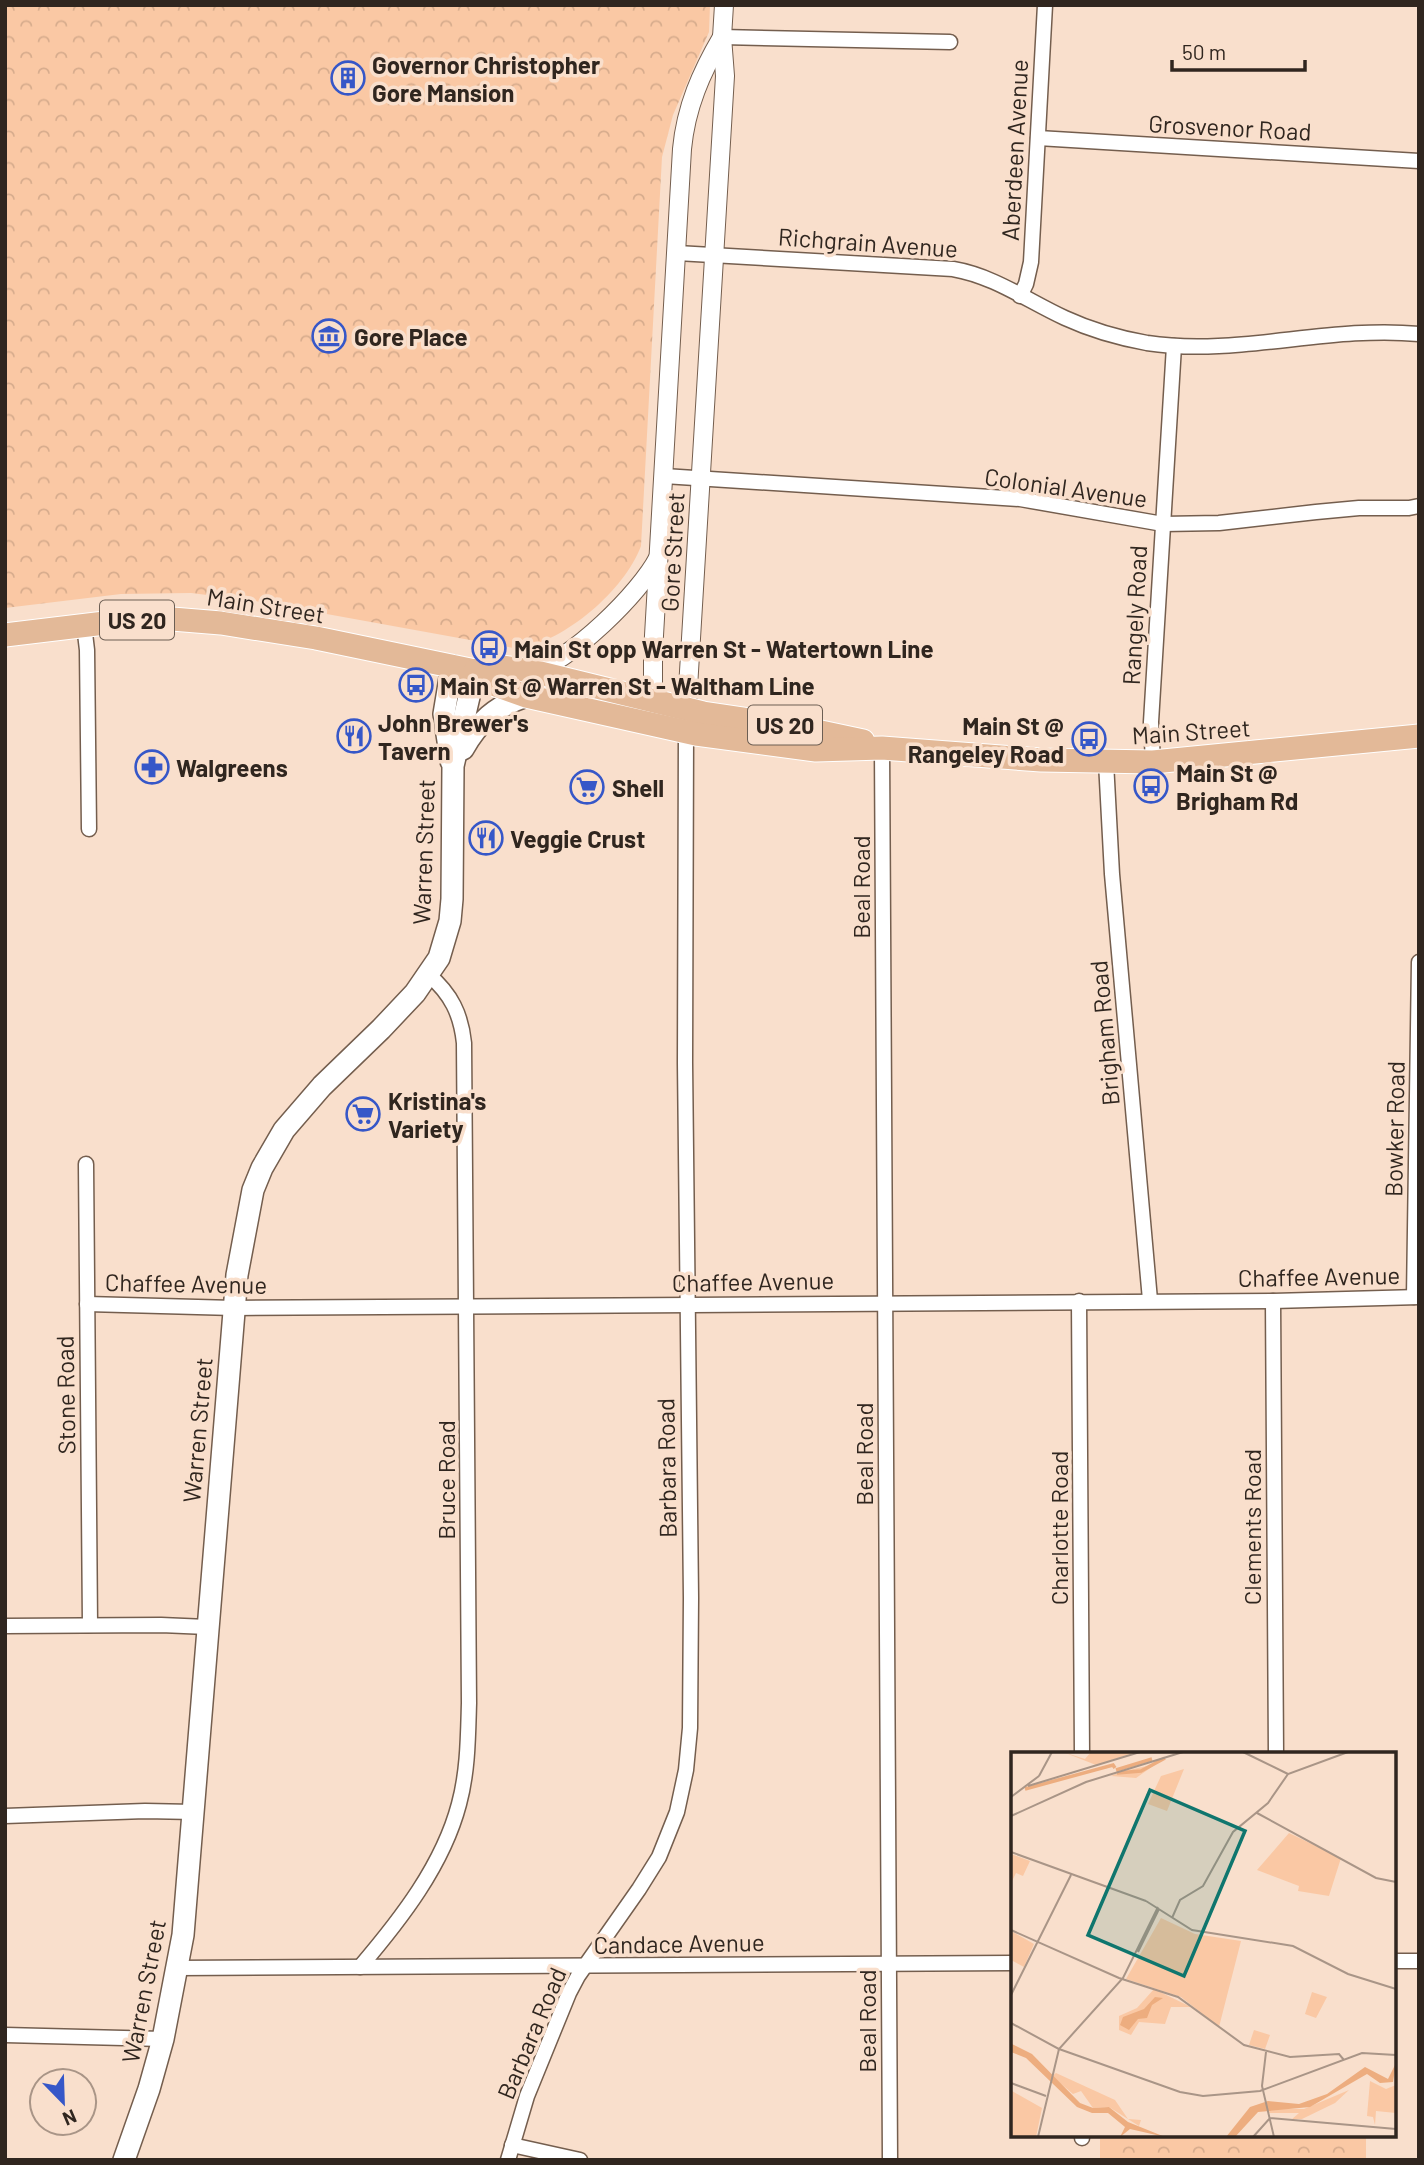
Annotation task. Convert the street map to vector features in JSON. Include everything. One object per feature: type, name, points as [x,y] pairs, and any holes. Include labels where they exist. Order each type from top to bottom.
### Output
[{"type":"main road","name":"Main Street","points":[[5,635],[155,618],[221,622],[327,640],[463,669],[502,667],[532,671],[657,702],[686,720]]},
{"type":"main road","name":"Main Street","points":[[463,669],[490,683],[526,696],[686,720],[802,728],[882,748],[1041,760],[1153,762],[1419,736]]},
{"type":"main road","name":"Warren Street","points":[[124,2160],[149,2090],[163,2039],[183,1935],[234,1308],[242,1240],[253,1190],[284,1130],[322,1086],[382,1029],[429,975],[445,941],[450,921],[453,766],[463,669]]},
{"type":"main road","points":[[453,766],[471,735],[486,717],[499,707],[526,696]]},
{"type":"street","name":"Gore Street","points":[[686,720],[725,76],[722,37],[724,5]]},
{"type":"street","name":"Aberdeen Avenue","points":[[1020,296],[1031,262],[1045,5]]},
{"type":"street","name":"Gore Street","points":[[657,702],[653,685],[653,665],[687,117],[702,72],[722,37]]},
{"type":"street","points":[[722,37],[950,42]]},
{"type":"street","name":"Grosvenor Road","points":[[1038,138],[1419,161]]},
{"type":"street","name":"Richgrain Avenue","points":[[677,253],[953,269],[985,278],[1092,328],[1147,343],[1174,346],[1223,345],[1350,332],[1419,334]]},
{"type":"street","name":"Rangely Road","points":[[1153,762],[1151,722],[1174,346]]},
{"type":"street","name":"Colonial Avenue","points":[[664,476],[1020,499],[1163,524],[1219,523],[1359,508],[1419,506]]},
{"type":"street","points":[[532,671],[564,656],[616,610],[639,587],[659,555]]},
{"type":"street","points":[[84,625],[89,829]]},
{"type":"street","name":"Barbara Road","points":[[510,2152],[524,2104],[569,1993],[659,1857],[673,1824],[686,1770],[690,1728],[691,1611],[687,1305],[686,720]]},
{"type":"street","name":"Beal Road","points":[[882,748],[890,2160]]},
{"type":"street","name":"Brigham Road","points":[[1106,762],[1112,874],[1150,1300]]},
{"type":"street","name":"Bowker Road","points":[[1416,1297],[1419,962]]},
{"type":"street","name":"Bruce Road","points":[[360,1967],[392,1929],[448,1838],[460,1802],[466,1764],[469,1703],[463,1035],[458,1012],[450,997],[429,975]]},
{"type":"street","name":"Stone Road","points":[[86,1164],[90,1626]]},
{"type":"street","name":"Chaffee Avenue","points":[[87,1304],[234,1308],[466,1307],[1273,1301],[1416,1297]]},
{"type":"street","name":"Charlotte Road","points":[[1079,1301],[1082,1752]]},
{"type":"street","name":"Clements Road","points":[[1273,1301],[1276,1752]]},
{"type":"street","points":[[5,1626],[207,1627]]},
{"type":"street","points":[[5,1816],[194,1812]]},
{"type":"street","points":[[1396,1961],[1419,1961]]},
{"type":"street","name":"Candace Avenue","points":[[177,1968],[1011,1963]]},
{"type":"street","points":[[5,2035],[163,2039]]},
{"type":"street","points":[[510,2152],[580,2160]]},
{"type":"green space","name":"Gore Place","points":[[5,5],[710,5],[709,32],[673,115],[662,157],[641,546],[633,563],[607,596],[574,624],[556,635],[519,649],[255,601],[191,593],[121,594],[5,608]]},
{"type":"green space","points":[[1100,2137],[1366,2137],[1366,2160],[1100,2160]]},
{"type":"place","name":"Governor Christopher Gore Mansion","points":[[348,78]]},
{"type":"place","name":"Gore Place","points":[[329,336]]},
{"type":"place","name":"Main St opp Warren St - Watertown Line","points":[[489,648]]},
{"type":"place","name":"Main St @ Warren St - Waltham Line","points":[[416,685]]},
{"type":"place","name":"John Brewer's Tavern","points":[[354,736]]},
{"type":"place","name":"Main St @ Rangeley Road","points":[[1089,739]]},
{"type":"place","name":"Walgreens","points":[[152,767]]},
{"type":"place","name":"Main St @ Brigham Rd","points":[[1151,786]]},
{"type":"place","name":"Shell","points":[[587,787]]},
{"type":"place","name":"Veggie Crust","points":[[486,838]]},
{"type":"place","name":"Kristina's Variety","points":[[363,1114]]}]
